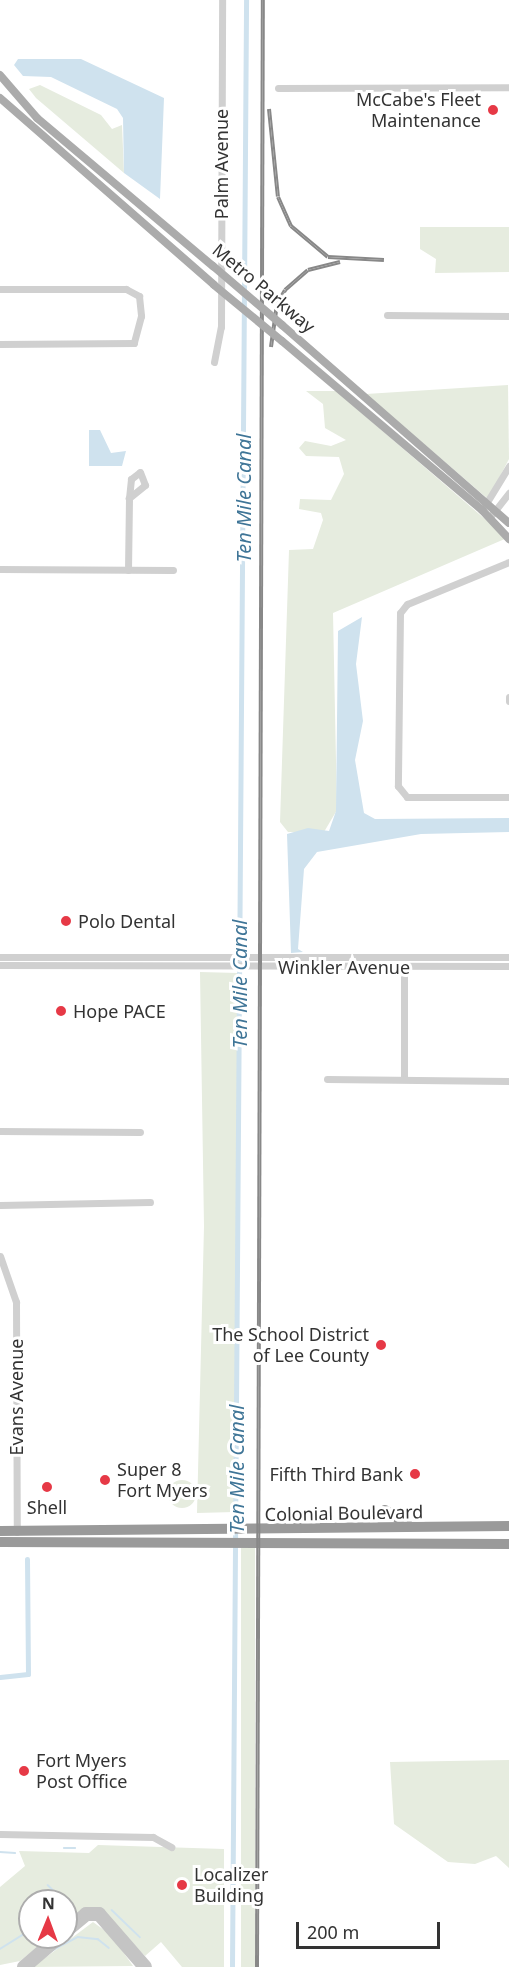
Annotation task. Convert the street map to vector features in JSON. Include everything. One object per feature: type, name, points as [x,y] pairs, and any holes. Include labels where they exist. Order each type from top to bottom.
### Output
[{"type":"highway","points":[[385,1510],[414,1528]]},
{"type":"highway","name":"Colonial Boulevard","points":[[0,1542],[17,1536],[245,1536],[383,1528],[509,1526]]},
{"type":"highway","points":[[382,1544],[396,1533],[478,1527]]},
{"type":"highway","points":[[322,1542],[375,1536],[383,1528]]},
{"type":"highway","name":"Colonial Boulevard","points":[[0,1531],[17,1536],[124,1541],[165,1532],[226,1536]]},
{"type":"highway","name":"Colonial Boulevard","points":[[245,1536],[382,1544],[509,1544]]},
{"type":"main road","name":"Metro Parkway","points":[[0,75],[37,118],[354,386],[485,506],[509,539]]},
{"type":"main road","name":"Metro Parkway","points":[[0,98],[214,285],[336,387],[485,506]]},
{"type":"main road","name":"Metro Parkway","points":[[493,514],[509,524]]},
{"type":"street","name":"Palm Avenue","points":[[214,362],[221,327],[222,0]]},
{"type":"street","points":[[278,88],[509,87]]},
{"type":"street","points":[[0,290],[135,291],[141,326],[134,343],[0,344]]},
{"type":"street","points":[[387,315],[509,316]]},
{"type":"street","points":[[485,506],[509,466]]},
{"type":"street","points":[[493,514],[509,493]]},
{"type":"street","points":[[128,570],[129,498]]},
{"type":"street","points":[[509,562],[407,604],[400,613],[398,775],[399,792],[406,797],[509,797]]},
{"type":"street","points":[[0,569],[173,570]]},
{"type":"street","name":"Winkler Avenue","points":[[0,957],[509,957]]},
{"type":"street","points":[[404,1078],[403,966],[442,957]]},
{"type":"street","points":[[325,967],[347,958]]},
{"type":"street","name":"Winkler Avenue","points":[[0,965],[509,966]]},
{"type":"street","points":[[327,1079],[509,1079]]},
{"type":"street","points":[[0,1131],[140,1132]]},
{"type":"street","points":[[0,1205],[150,1202]]},
{"type":"street","name":"Evans Avenue","points":[[0,1256],[16,1302],[17,1536]]},
{"type":"street","points":[[0,1834],[153,1837],[171,1847]]},
{"type":"shaded area","points":[[40,85],[101,115],[112,129],[122,125],[124,173],[36,98],[29,89]]},
{"type":"shaded area","points":[[420,227],[509,227],[509,272],[435,273],[436,259],[420,249]]},
{"type":"shaded area","points":[[508,385],[509,459],[488,499],[366,394]]},
{"type":"shaded area","points":[[306,391],[336,391],[507,538],[333,613],[337,810],[324,832],[288,832],[280,822],[289,550],[313,549],[323,520],[321,513],[299,509],[300,499],[331,500],[344,474],[339,457],[306,456],[299,448],[305,441],[331,446],[346,440],[325,428],[323,404]]},
{"type":"shaded area","points":[[200,972],[238,973],[235,1512],[197,1513],[204,1226]]},
{"type":"shaded area","points":[[182,1480],[192,1484],[196,1494],[192,1504],[182,1508],[172,1504],[168,1494],[172,1484]]},
{"type":"shaded area","points":[[241,1546],[255,1546],[255,1967],[241,1967]]},
{"type":"shaded area","points":[[509,1760],[509,1868],[496,1856],[475,1864],[448,1862],[394,1824],[390,1762]]},
{"type":"shaded area","points":[[98,1845],[224,1849],[224,1967],[182,1967],[161,1942],[145,1956],[99,1907],[84,1909],[78,1914],[78,1889],[18,1889],[18,1949],[35,1949],[20,1961],[0,1965],[0,1887],[25,1866],[19,1851],[89,1853]]},
{"type":"shaded area","points":[[93,1922],[111,1935],[133,1966],[33,1967],[57,1949],[78,1949],[78,1933]]},
{"type":"water","points":[[18,59],[81,59],[164,98],[160,199],[124,173],[123,118],[117,109],[51,77],[23,76],[14,65]]},
{"type":"water","points":[[89,430],[100,430],[111,453],[126,451],[122,466],[89,466]]},
{"type":"water","points":[[362,617],[356,664],[363,721],[355,760],[364,813],[375,819],[509,818],[509,832],[421,834],[317,852],[304,869],[298,949],[303,952],[291,953],[287,834],[308,828],[329,831],[336,811],[338,631]]},
{"type":"waterway","name":"Ten Mile Canal","points":[[232,1967],[246,0]]},
{"type":"waterway","points":[[0,1677],[28,1674],[27,1559]]},
{"type":"waterway","points":[[64,1848],[75,1848]]},
{"type":"waterway","points":[[0,1852],[15,1853]]},
{"type":"waterway","points":[[48,1885],[52,1889]]},
{"type":"waterway","points":[[112,1910],[140,1937]]},
{"type":"waterway","points":[[21,1967],[78,1937],[98,1939],[109,1948]]},
{"type":"waterway","points":[[0,1949],[18,1938]]},
{"type":"taxiway","points":[[78,1921],[86,1914],[99,1914],[145,1967]]},
{"type":"taxiway","points":[[24,1967],[45,1949]]},
{"type":"railway","points":[[257,1967],[263,0]]},
{"type":"railway","points":[[269,109],[278,197],[291,226],[328,257],[384,260]]},
{"type":"railway","points":[[271,347],[277,304],[285,290],[308,270],[340,262]]},
{"type":"place","name":"McCabe's Fleet Maintenance","points":[[493,110]]},
{"type":"place","name":"Polo Dental","points":[[66,921]]},
{"type":"place","name":"Hope PACE","points":[[61,1011]]},
{"type":"place","name":"The School District of Lee County","points":[[381,1345]]},
{"type":"place","name":"Fifth Third Bank","points":[[415,1474]]},
{"type":"place","name":"Super 8 Fort Myers","points":[[105,1480]]},
{"type":"place","name":"Shell","points":[[47,1487]]},
{"type":"place","name":"Fort Myers Post Office","points":[[24,1771]]},
{"type":"place","name":"Localizer Building","points":[[182,1885]]}]
